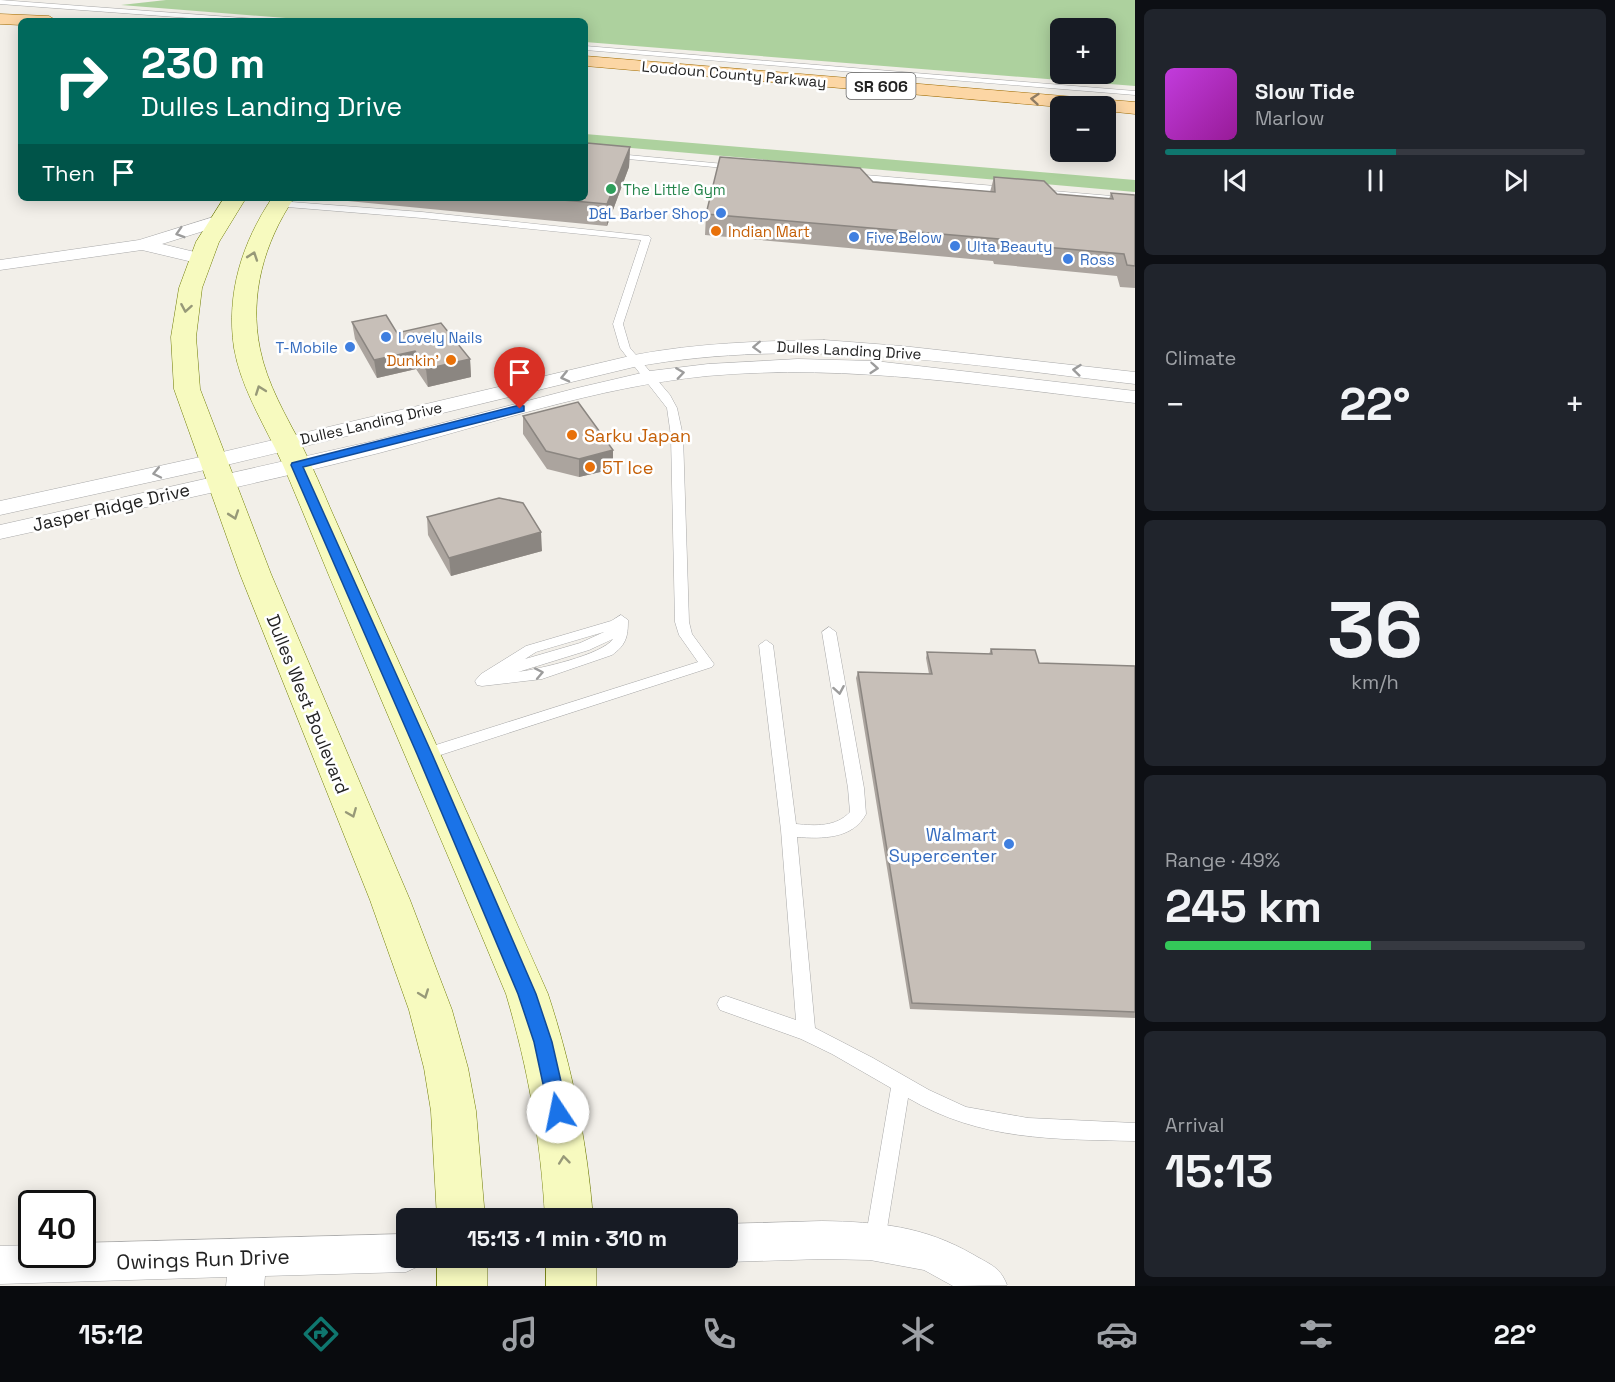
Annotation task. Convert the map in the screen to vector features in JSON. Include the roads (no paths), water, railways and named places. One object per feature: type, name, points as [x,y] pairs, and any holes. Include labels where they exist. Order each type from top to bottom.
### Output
[{"type":"main road","points":[[0,19],[18,20]]},
{"type":"main road","points":[[0,33],[18,34]]},
{"type":"main road","name":"Loudoun County Parkway","points":[[588,61],[1135,108]]},
{"type":"main road","name":"Loudoun County Parkway","points":[[588,78],[1050,119]]},
{"type":"main road","points":[[1116,124],[1135,126]]},
{"type":"street","points":[[280,201],[258,243],[250,266],[244,304],[247,348],[263,399],[291,454],[425,754],[527,994],[543,1042],[558,1112],[568,1208]]},
{"type":"street","points":[[0,265],[141,245],[227,209]]},
{"type":"street","name":"Dulles West Boulevard","points":[[227,209],[206,244],[185,305],[182,361],[187,389],[289,660],[409,951],[434,1022],[448,1077],[460,1208]]},
{"type":"street","points":[[141,245],[201,259]]},
{"type":"street","name":"Dulles Landing Drive","points":[[291,454],[634,361],[672,354],[740,347],[824,346],[902,352],[1135,378]]},
{"type":"street","name":"Dulles Landing Drive","points":[[218,471],[650,377],[754,365],[875,367],[1135,397]]},
{"type":"street","name":"Jasper Ridge Drive","points":[[0,508],[218,471]]},
{"type":"street","name":"Jasper Ridge Drive","points":[[0,532],[218,471]]},
{"type":"street","points":[[738,1243],[853,1241],[915,1248],[941,1258],[988,1285]]},
{"type":"street","name":"Owings Run Drive","points":[[0,1265],[246,1272],[396,1254]]},
{"type":"street","points":[[462,1268],[462,1286]]},
{"type":"street","points":[[571,1268],[572,1286]]},
{"type":"lane","points":[[72,6],[118,1]]},
{"type":"lane","points":[[0,3],[72,6],[220,18]]},
{"type":"lane","points":[[588,48],[1135,93]]},
{"type":"lane","points":[[588,153],[743,168]]},
{"type":"lane","points":[[838,176],[1016,191]]},
{"type":"lane","points":[[1028,192],[1135,201]]},
{"type":"lane","points":[[280,201],[646,238],[618,324],[620,338],[634,361],[650,377],[668,401],[676,420],[682,622],[686,634],[707,664],[425,754]]},
{"type":"lane","points":[[621,623],[617,645],[607,652],[542,674],[482,681],[531,649],[621,623]]},
{"type":"lane","points":[[789,830],[817,832],[846,827],[858,814],[856,788],[829,632]]},
{"type":"lane","points":[[766,645],[789,830],[806,1031]]},
{"type":"lane","points":[[726,1004],[806,1031],[854,1056],[928,1101],[957,1112],[1000,1124],[1135,1132]]},
{"type":"lane","points":[[875,1244],[901,1085]]},
{"type":"place","name":"The Little Gym","points":[[611,189]]},
{"type":"place","name":"D&L Barber Shop","points":[[721,213]]},
{"type":"place","name":"Indian Mart","points":[[716,231]]},
{"type":"place","name":"Five Below","points":[[854,237]]},
{"type":"place","name":"Ulta Beauty","points":[[955,246]]},
{"type":"place","name":"Ross","points":[[1068,259]]},
{"type":"place","name":"Lovely Nails","points":[[386,337]]},
{"type":"place","name":"T-Mobile","points":[[350,347]]},
{"type":"place","name":"Dunkin'","points":[[451,360]]},
{"type":"place","name":"Sarku Japan","points":[[572,435]]},
{"type":"place","name":"5T Ice","points":[[590,467]]},
{"type":"place","name":"Walmart Supercenter","points":[[1009,844]]}]
